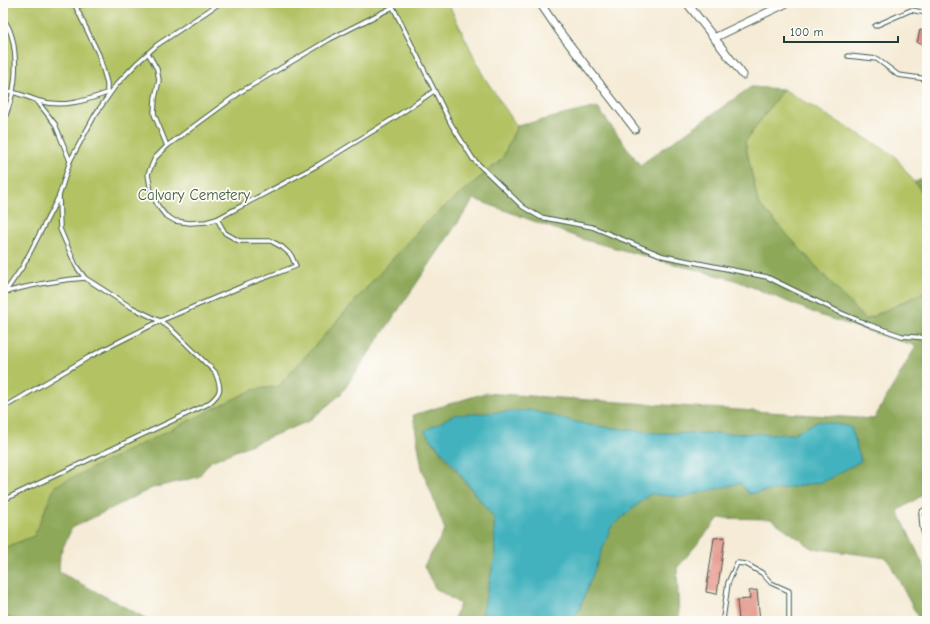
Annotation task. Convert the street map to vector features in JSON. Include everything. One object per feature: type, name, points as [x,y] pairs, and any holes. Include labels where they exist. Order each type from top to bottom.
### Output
[{"type":"street","points":[[540,3],[559,31],[635,129]]},
{"type":"street","points":[[687,3],[743,75]]},
{"type":"street","points":[[714,38],[787,3]]},
{"type":"lane","points":[[74,3],[78,7],[99,55],[107,83],[107,97]]},
{"type":"lane","points":[[78,7],[85,3]]},
{"type":"lane","points":[[4,294],[23,266],[59,196],[70,160],[95,115],[107,97],[116,85],[157,44],[220,3]]},
{"type":"lane","points":[[434,91],[391,120],[318,165],[217,219],[206,222],[190,223],[175,221],[165,214],[158,206],[151,192],[148,174],[155,158],[167,146],[242,91],[330,39],[392,5],[451,124],[473,159],[523,207],[540,217],[592,227],[663,256],[767,277],[841,313],[870,325],[902,336],[927,338]]},
{"type":"lane","points":[[875,26],[911,10],[927,13]]},
{"type":"lane","points":[[3,19],[8,25],[16,54],[13,91],[3,124]]},
{"type":"lane","points":[[148,53],[157,69],[159,80],[155,98],[154,114],[167,146]]},
{"type":"lane","points":[[848,56],[877,59],[898,75],[927,80]]},
{"type":"lane","points":[[3,90],[13,91],[36,100],[52,104],[63,104],[86,100],[107,93]]},
{"type":"lane","points":[[36,100],[55,124],[70,160]]},
{"type":"lane","points":[[3,500],[208,404],[218,396],[219,381],[215,372],[170,328],[84,278],[76,266],[60,229],[59,196]]},
{"type":"lane","points":[[3,408],[89,357],[160,321],[243,286],[296,266],[291,255],[282,247],[271,241],[239,241],[224,233],[217,219]]},
{"type":"lane","points":[[4,294],[57,280],[84,278]]},
{"type":"lane","points":[[927,508],[921,512],[922,526],[927,548]]},
{"type":"lane","points":[[922,526],[927,526]]},
{"type":"lane","points":[[721,621],[728,583],[738,564],[746,564],[762,573],[771,583],[789,591],[789,621]]},
{"type":"green space","name":"Calvary Cemetery","points":[[3,3],[448,3],[484,77],[517,126],[502,159],[423,225],[279,386],[73,496],[3,580]]},
{"type":"green space","points":[[751,87],[783,89],[745,142],[758,203],[865,320],[927,291],[927,492],[898,511],[927,573],[927,621],[920,621],[887,558],[812,548],[771,519],[719,518],[677,568],[679,621],[571,621],[579,610],[611,527],[650,494],[683,497],[740,483],[749,494],[823,482],[861,461],[851,427],[819,421],[792,434],[658,433],[589,425],[530,410],[424,431],[494,518],[495,557],[481,621],[453,621],[460,604],[435,588],[424,566],[445,530],[422,468],[413,415],[485,393],[874,419],[916,346],[822,316],[735,280],[585,240],[474,199],[341,394],[309,421],[211,461],[198,477],[152,488],[72,528],[60,554],[59,572],[151,621],[3,621],[3,548],[34,536],[55,486],[252,390],[279,386],[423,225],[502,159],[517,126],[597,107],[640,165]]},
{"type":"green space","points":[[783,89],[894,155],[927,199],[927,291],[865,320],[758,203],[745,142]]},
{"type":"green space","points":[[927,177],[927,199],[915,182]]},
{"type":"water","points":[[530,410],[589,425],[658,433],[792,434],[819,421],[851,427],[861,461],[823,482],[749,494],[740,483],[683,497],[650,494],[611,527],[579,610],[571,621],[481,621],[495,557],[494,518],[449,460],[424,431],[454,415]]},
{"type":"building","points":[[920,30],[927,32],[927,45],[917,43]]},
{"type":"building","points":[[725,537],[717,594],[706,592],[714,538]]},
{"type":"building","points":[[757,590],[760,621],[739,621],[737,600],[750,599],[749,591]]},
{"type":"railway","points":[[3,615],[17,621]]}]
